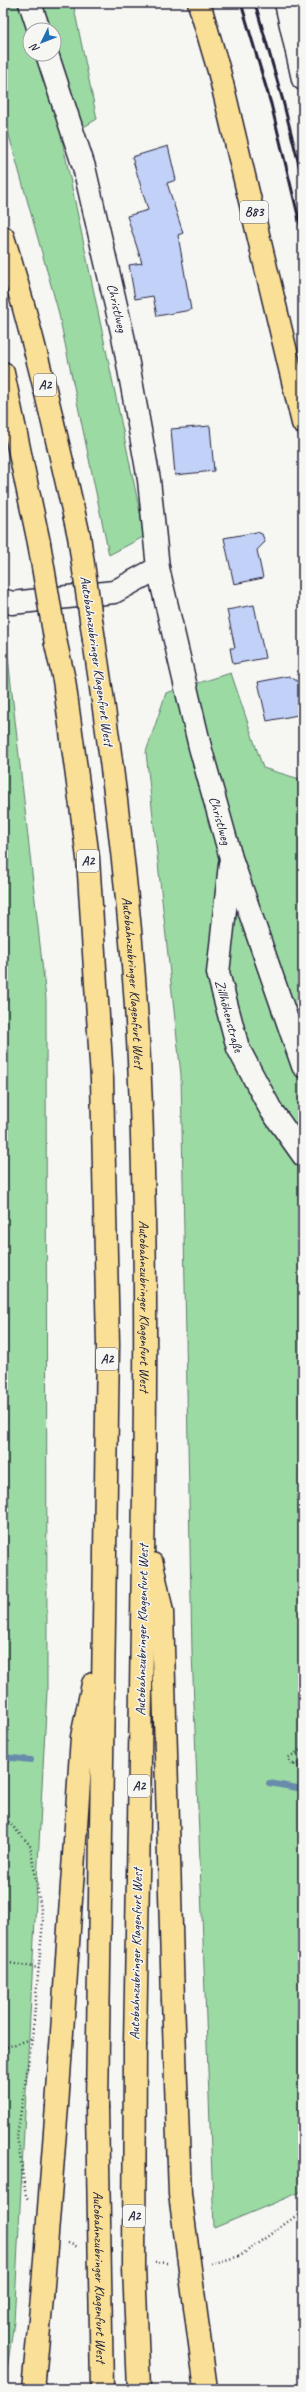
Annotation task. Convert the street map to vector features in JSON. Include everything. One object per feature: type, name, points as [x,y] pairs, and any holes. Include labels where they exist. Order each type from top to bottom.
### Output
[{"type":"main road","name":"B83","points":[[199,3],[219,71],[303,423]]},
{"type":"main road","name":"Autobahnzubringer Klagenfurt West","points":[[3,237],[20,291],[44,382],[79,536],[114,773],[131,937],[138,1041],[144,1204],[146,1427],[135,2044],[134,2267],[139,2389]]},
{"type":"main road","name":"Autobahnzubringer Klagenfurt West","points":[[3,373],[40,543],[56,644],[64,680],[88,858],[102,1080],[108,1344],[97,2106],[102,2389]]},
{"type":"main road","points":[[144,1529],[162,1612],[180,2194],[206,2389]]},
{"type":"main road","points":[[33,2389],[42,2298],[57,2106],[82,1737],[104,1638]]},
{"type":"street","points":[[30,3],[36,22]]},
{"type":"street","points":[[286,3],[303,79]]},
{"type":"street","name":"Christlweg","points":[[50,62],[84,167],[123,336],[149,480],[158,568],[200,747],[231,858],[303,1066]]},
{"type":"street","points":[[3,600],[12,603],[114,592],[158,568]]},
{"type":"street","name":"Zillhöhenstraße","points":[[231,858],[218,973],[238,1048],[271,1110],[303,1155]]},
{"type":"path","points":[[297,1564],[303,1566]]},
{"type":"path","points":[[303,1748],[288,1758],[291,1764],[303,1768]]},
{"type":"path","points":[[291,1764],[303,1763]]},
{"type":"path","points":[[3,1816],[30,1845],[43,1921],[32,2038],[17,2136],[26,2196],[31,2202]]},
{"type":"path","points":[[3,1962],[39,1968]]},
{"type":"path","points":[[3,2048],[32,2038]]},
{"type":"path","points":[[208,2264],[240,2256],[303,2211]]},
{"type":"path","points":[[63,2237],[68,2243],[81,2249]]},
{"type":"path","points":[[150,2261],[173,2263]]},
{"type":"green space","points":[[3,3],[73,3],[97,119],[62,140],[145,536],[109,555],[58,310],[3,114]]},
{"type":"green space","points":[[3,628],[7,648],[46,999],[47,1691],[14,2322],[4,2389]]},
{"type":"green space","points":[[231,673],[263,768],[303,780],[303,2191],[214,2228],[192,1652],[181,1075],[146,752],[166,693]]},
{"type":"building","points":[[168,146],[176,180],[167,183],[183,233],[178,235],[191,310],[157,316],[153,296],[135,299],[129,265],[142,263],[127,216],[148,210],[132,157]]},
{"type":"building","points":[[210,426],[214,471],[175,475],[171,429]]},
{"type":"building","points":[[257,532],[262,534],[265,542],[257,550],[263,578],[234,584],[224,538]]},
{"type":"building","points":[[254,605],[265,658],[233,664],[230,648],[235,648],[227,610]]},
{"type":"building","points":[[289,676],[300,683],[303,714],[267,721],[258,682]]},
{"type":"waterway","points":[[3,1757],[31,1760]]},
{"type":"waterway","points":[[269,1783],[303,1789]]},
{"type":"railway","points":[[241,3],[271,104],[303,236]]},
{"type":"railway","points":[[255,3],[283,101],[303,181]]}]
